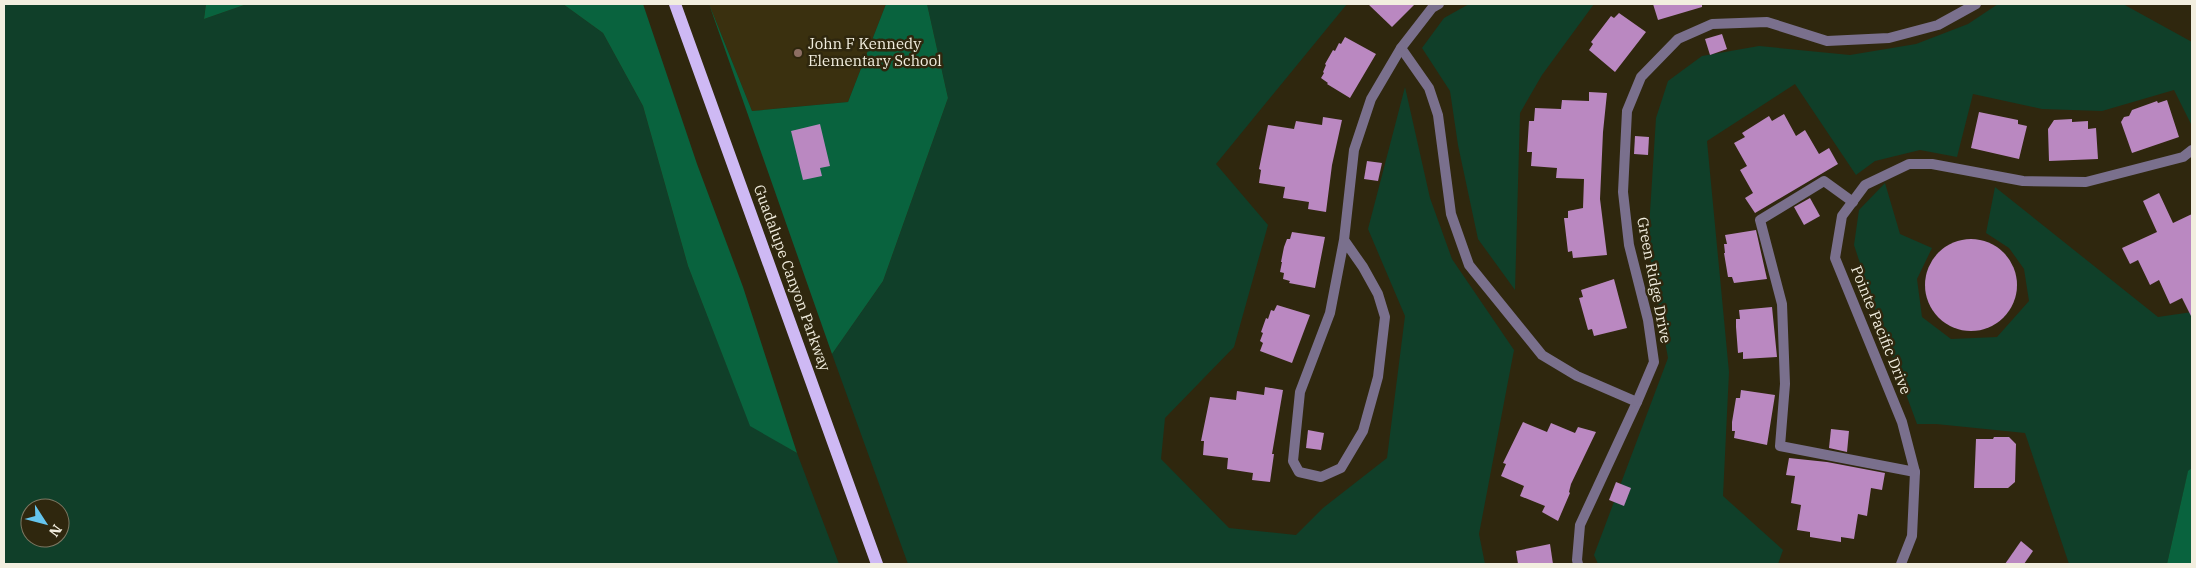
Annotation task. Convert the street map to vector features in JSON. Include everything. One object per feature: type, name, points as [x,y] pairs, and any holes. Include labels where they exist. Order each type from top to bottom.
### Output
[{"type":"main road","name":"Guadalupe Canyon Parkway","points":[[675,4],[877,564]]},
{"type":"street","points":[[1344,240],[1374,287],[1385,318],[1378,377],[1363,432],[1341,468],[1321,478],[1299,472],[1294,461],[1300,392],[1330,313],[1344,240],[1354,150],[1371,99],[1401,48],[1432,8],[1439,4]]},
{"type":"street","name":"Green Ridge Drive","points":[[1578,564],[1580,525],[1654,362],[1648,320],[1629,245],[1623,192],[1627,111],[1641,78],[1678,38],[1712,24],[1767,22],[1827,41],[1889,38],[1938,25],[1976,4]]},
{"type":"street","points":[[1401,48],[1429,88],[1438,115],[1452,214],[1469,265],[1542,355],[1577,376],[1637,402]]},
{"type":"street","name":"Pointe Pacific Drive","points":[[1901,564],[1912,536],[1915,472],[1902,422],[1836,258],[1842,216],[1865,185],[1909,164],[1932,164],[2023,181],[2086,182],[2183,156],[2192,150]]},
{"type":"street","points":[[1853,202],[1824,181],[1760,220],[1782,304],[1785,384],[1780,446],[1915,472]]},
{"type":"shaded area","name":"John F Kennedy Elementary School","points":[[709,4],[886,4],[848,102],[752,111]]},
{"type":"green space","points":[[4,4],[206,4],[204,19],[247,4],[563,4],[603,33],[643,106],[688,266],[750,425],[797,453],[839,564],[4,564]]},
{"type":"green space","points":[[206,4],[247,4],[204,19]]},
{"type":"green space","points":[[563,4],[643,4],[697,164],[743,287],[797,453],[750,426],[688,266],[643,106],[603,33]]},
{"type":"green space","points":[[709,4],[752,111],[848,102],[886,4],[927,4],[948,98],[883,281],[832,354]]},
{"type":"green space","points":[[927,4],[1347,4],[1216,164],[1268,225],[1234,347],[1165,418],[1161,459],[1229,528],[1296,535],[1323,508],[1387,458],[1405,316],[1368,229],[1405,87],[1430,198],[1452,259],[1514,350],[1479,534],[1485,564],[908,564],[832,354],[883,281],[948,98]]},
{"type":"green space","points":[[1469,4],[1594,4],[1542,75],[1520,113],[1515,290],[1478,239],[1458,145],[1450,91],[1422,48],[1444,18]]},
{"type":"green space","points":[[1998,4],[2123,4],[2192,42],[2192,126],[2174,90],[2102,111],[2042,109],[1973,94],[1957,157],[1920,150],[1875,161],[1856,175],[1795,84],[1707,141],[1729,372],[1723,496],[1783,550],[1778,564],[1598,564],[1594,555],[1668,358],[1648,244],[1656,118],[1668,81],[1702,56],[1759,46],[1850,55],[1916,44],[1968,24]]},
{"type":"green space","points":[[1885,183],[1900,234],[1932,248],[1917,279],[1922,317],[1951,339],[1997,337],[2029,301],[2024,269],[2009,248],[1986,233],[1995,187],[2158,317],[2192,312],[2192,468],[2188,472],[2167,564],[2069,564],[2025,433],[1936,424],[1917,424],[1878,318],[1854,245],[1859,210]]},
{"type":"green space","points":[[2192,468],[2192,564],[2167,564],[2188,471]]},
{"type":"building","points":[[1368,4],[1415,4],[1392,27]]},
{"type":"building","points":[[1653,4],[1702,4],[1702,7],[1658,20]]},
{"type":"building","points":[[1619,13],[1646,32],[1615,72],[1589,50],[1593,44],[1591,42],[1611,16],[1614,18]]},
{"type":"building","points":[[1722,34],[1727,49],[1710,55],[1705,39]]},
{"type":"building","points":[[1345,37],[1376,54],[1350,98],[1327,84],[1321,78],[1324,73],[1325,64],[1333,50],[1335,51]]},
{"type":"building","points":[[1589,92],[1607,93],[1600,199],[1607,255],[1573,258],[1572,251],[1568,252],[1564,218],[1568,218],[1568,211],[1583,208],[1584,179],[1556,178],[1557,168],[1531,166],[1532,152],[1527,152],[1529,121],[1534,121],[1535,108],[1561,109],[1562,100],[1589,101]]},
{"type":"building","points":[[2167,100],[2179,137],[2132,153],[2121,122],[2124,117],[2129,116],[2132,110],[2157,101],[2158,103]]},
{"type":"building","points":[[1979,112],[2018,120],[2018,124],[2027,126],[2019,159],[1971,148]]},
{"type":"building","points":[[1784,114],[1796,136],[1805,130],[1819,154],[1829,148],[1838,164],[1755,213],[1745,198],[1753,193],[1740,170],[1747,166],[1734,143],[1745,137],[1742,133],[1769,116],[1772,121]]},
{"type":"building","points":[[1323,117],[1342,120],[1332,165],[1326,212],[1308,209],[1309,202],[1283,198],[1285,187],[1259,183],[1261,170],[1259,169],[1268,125],[1294,129],[1296,121],[1322,125]]},
{"type":"building","points":[[2072,119],[2072,122],[2088,121],[2088,129],[2096,128],[2098,159],[2049,161],[2048,129],[2054,120]]},
{"type":"building","points":[[820,124],[830,166],[820,168],[822,176],[803,180],[791,131]]},
{"type":"building","points":[[1635,136],[1649,137],[1648,155],[1634,154]]},
{"type":"building","points":[[1367,161],[1382,163],[1378,181],[1364,179]]},
{"type":"building","points":[[2159,193],[2173,223],[2192,214],[2192,318],[2182,298],[2170,304],[2159,280],[2150,285],[2138,260],[2130,264],[2122,248],[2157,232],[2143,201]]},
{"type":"building","points":[[1810,198],[1820,216],[1804,225],[1794,207]]},
{"type":"building","points":[[1756,230],[1767,279],[1734,283],[1732,277],[1728,277],[1724,253],[1724,244],[1727,244],[1725,235]]},
{"type":"building","points":[[1292,232],[1325,237],[1315,288],[1289,283],[1290,281],[1283,279],[1284,273],[1280,272],[1284,247],[1287,239],[1290,239]]},
{"type":"building","points":[[1971,239],[1988,243],[2003,253],[2013,268],[2017,285],[2013,302],[2003,317],[1988,327],[1971,331],[1954,327],[1939,317],[1929,302],[1925,285],[1929,268],[1939,253],[1954,243]]},
{"type":"building","points":[[1614,279],[1627,328],[1594,336],[1592,329],[1588,330],[1579,298],[1583,297],[1581,290]]},
{"type":"building","points":[[1277,305],[1310,315],[1292,363],[1260,351],[1263,343],[1260,341],[1263,333],[1261,332],[1266,318],[1268,319],[1271,310],[1274,311]]},
{"type":"building","points":[[1772,307],[1777,357],[1743,359],[1743,352],[1738,353],[1736,319],[1740,319],[1739,310]]},
{"type":"building","points":[[1265,387],[1283,390],[1272,454],[1274,454],[1270,482],[1252,480],[1253,473],[1227,469],[1228,458],[1203,455],[1204,441],[1201,441],[1210,397],[1236,400],[1237,391],[1264,395]]},
{"type":"building","points":[[1741,390],[1775,395],[1767,445],[1734,438],[1735,431],[1732,431],[1732,422],[1736,398],[1740,398]]},
{"type":"building","points":[[1523,422],[1547,432],[1551,423],[1575,433],[1578,427],[1596,432],[1571,484],[1570,493],[1558,521],[1542,512],[1545,506],[1520,496],[1524,486],[1501,476],[1506,464],[1503,463]]},
{"type":"building","points":[[1831,429],[1849,431],[1847,452],[1829,448]]},
{"type":"building","points":[[1308,430],[1324,433],[1321,450],[1306,448]]},
{"type":"building","points":[[1994,437],[2009,437],[2016,444],[2015,482],[2008,488],[1974,488],[1976,439],[1993,439]]},
{"type":"building","points":[[1789,458],[1827,462],[1885,473],[1882,490],[1871,488],[1867,516],[1858,514],[1854,539],[1841,537],[1841,542],[1810,537],[1810,532],[1797,530],[1801,505],[1791,503],[1795,476],[1786,475]]},
{"type":"building","points":[[1616,482],[1631,488],[1624,506],[1609,500]]},
{"type":"building","points":[[2021,541],[2033,551],[2024,564],[2005,564]]},
{"type":"building","points":[[1550,544],[1553,564],[1518,564],[1516,551]]},
{"type":"place","name":"John F Kennedy Elementary School","points":[[798,53]]}]
